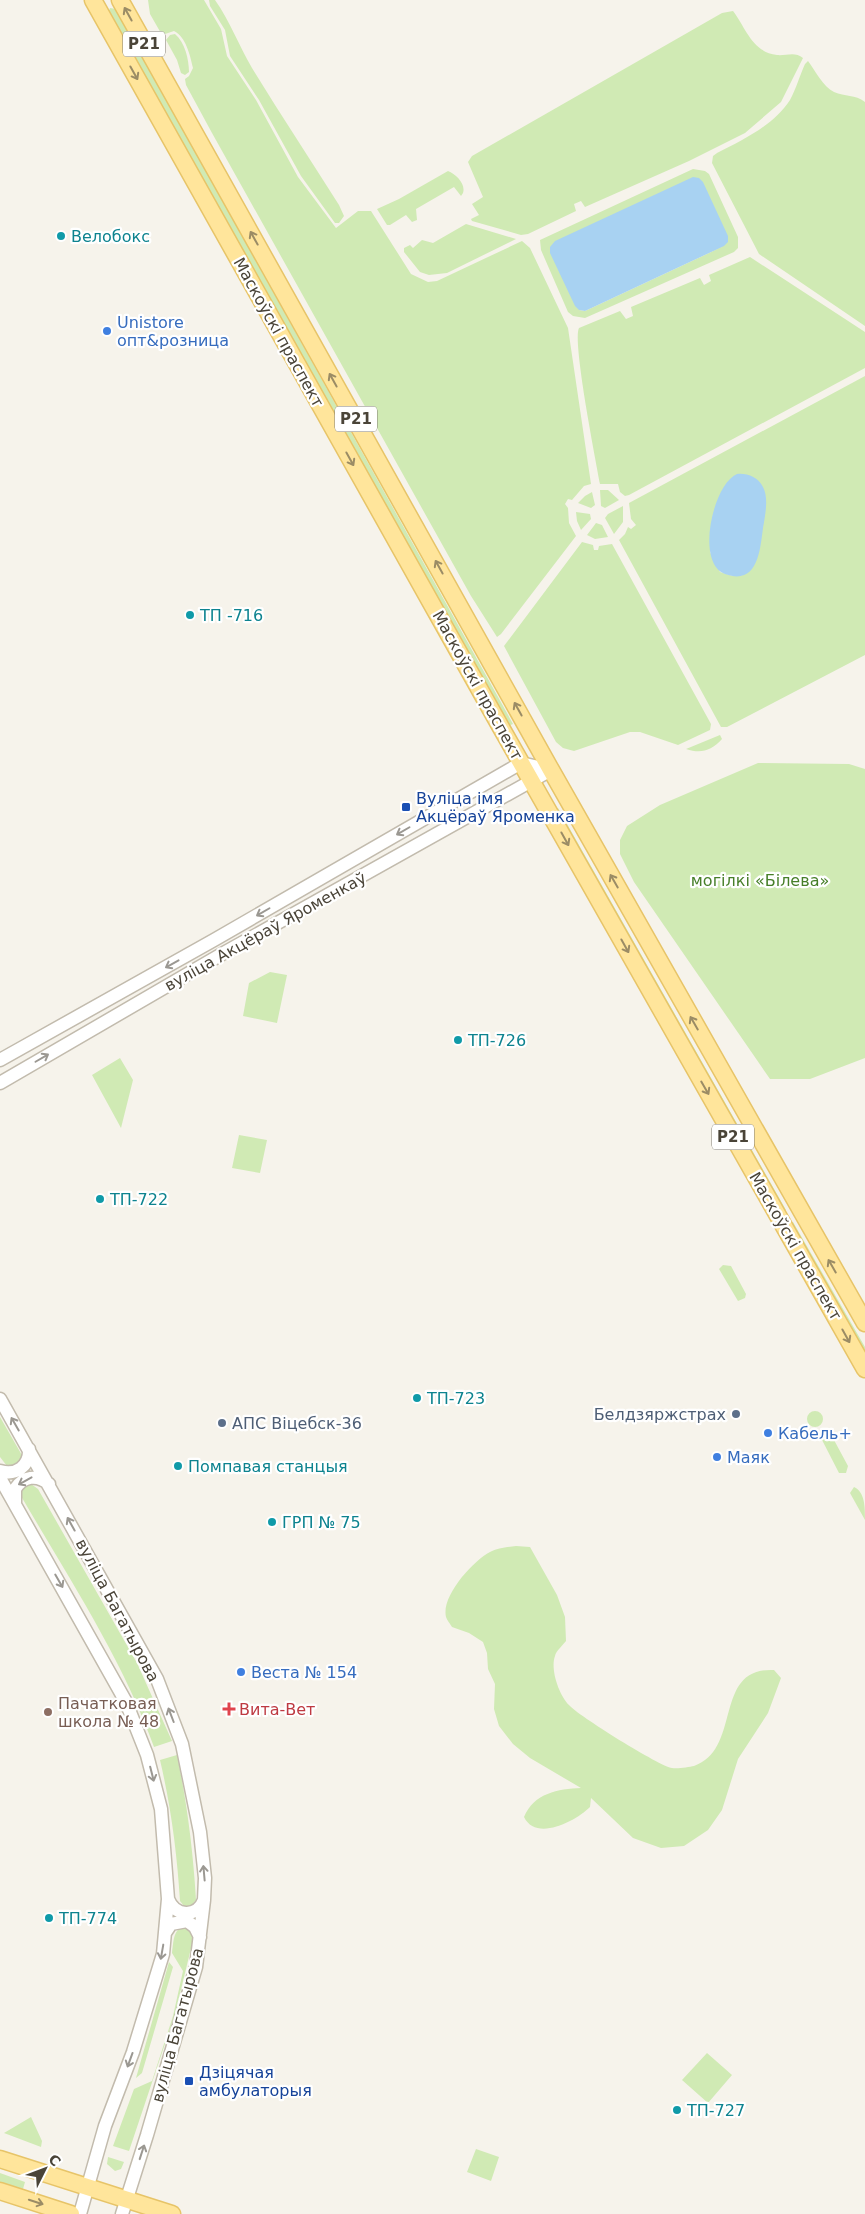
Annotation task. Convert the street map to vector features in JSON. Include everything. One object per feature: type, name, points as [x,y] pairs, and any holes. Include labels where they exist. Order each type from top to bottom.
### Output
[{"type":"main road","name":"Маскоўскі праспект","points":[[93,0],[521,763],[865,1369]]},
{"type":"main road","name":"Маскоўскі праспект","points":[[120,0],[551,770],[865,1323]]},
{"type":"main road","points":[[778,1215],[784,1219],[792,1216],[797,1203]]},
{"type":"main road","points":[[0,2159],[87,2187],[124,2206],[172,2214]]},
{"type":"main road","points":[[0,2191],[72,2214]]},
{"type":"street","points":[[521,763],[551,770]]},
{"type":"street","name":"вуліца Акцёраў Яроменкаў","points":[[0,1060],[214,940],[521,763]]},
{"type":"street","name":"вуліца Акцёраў Яроменкаў","points":[[0,1083],[231,949],[551,770]]},
{"type":"street","name":"вуліца Багатырова","points":[[0,1399],[156,1679],[182,1744],[200,1832],[205,1878],[196,1967],[124,2206]]},
{"type":"street","points":[[0,1471],[13,1472],[22,1468],[28,1459],[29,1449]]},
{"type":"street","points":[[15,1503],[15,1489],[25,1479],[35,1477],[49,1484]]},
{"type":"street","name":"вуліца Багатырова","points":[[0,1478],[126,1702],[147,1755],[161,1810],[168,1899],[162,1954],[152,1995],[105,2126],[80,2214]]},
{"type":"street","points":[[168,1899],[172,1908],[186,1914],[199,1908],[204,1900]]},
{"type":"street","points":[[165,1932],[171,1924],[187,1922],[196,1928],[200,1937]]},
{"type":"green space","points":[[148,0],[204,0],[221,29],[227,56],[256,100],[298,177],[336,228],[358,211],[371,211],[411,274],[428,282],[437,281],[522,241],[530,248],[568,328],[591,484],[584,486],[572,500],[568,499],[565,504],[568,508],[569,523],[576,536],[497,637],[471,596],[186,85],[185,79],[193,68],[189,52],[182,37],[174,31],[162,35],[150,14]]},
{"type":"green space","points":[[209,0],[215,0],[252,68],[339,205],[344,216],[339,223],[335,223],[301,176],[259,100],[230,56],[225,30],[210,6]]},
{"type":"green space","points":[[110,8],[116,9],[513,724],[508,726],[108,13]]},
{"type":"green space","points":[[733,11],[751,38],[761,49],[777,55],[794,54],[803,58],[781,102],[745,133],[689,161],[585,207],[581,201],[574,204],[576,211],[528,234],[521,235],[472,221],[471,219],[479,215],[472,204],[483,197],[468,162],[472,156],[722,13]]},
{"type":"green space","points":[[175,34],[184,46],[187,57],[189,72],[185,75],[181,73],[177,60],[166,40],[170,35]]},
{"type":"green space","points":[[808,61],[830,90],[865,102],[865,326],[759,254],[712,163],[713,156],[717,153],[757,131],[776,117],[790,100]]},
{"type":"green space","points":[[693,169],[705,171],[709,174],[738,237],[738,248],[734,252],[585,318],[573,316],[568,312],[541,250],[540,240]],"holes":[[[724,246],[585,311],[579,310]]]},
{"type":"green space","points":[[448,171],[454,174],[462,183],[464,190],[461,196],[454,187],[416,209],[417,220],[412,222],[406,215],[387,225],[377,209],[399,199]]},
{"type":"green space","points":[[466,224],[516,239],[447,273],[429,275],[420,272],[404,252],[404,248],[410,245],[413,248],[422,240],[433,243]]},
{"type":"green space","points":[[750,257],[865,332],[865,368],[629,495],[625,496],[620,492],[618,484],[600,484],[579,355],[579,328],[620,311],[626,319],[633,316],[631,307],[700,278],[704,285],[711,281],[709,275]]},
{"type":"green space","points":[[865,376],[865,655],[727,727],[721,727],[619,540],[625,534],[628,527],[631,529],[636,525],[631,519],[629,503]],"holes":[[[713,514],[743,575],[733,576],[720,572],[710,552]]]},
{"type":"green space","points":[[600,490],[608,490],[619,500],[605,508],[601,506]]},
{"type":"green space","points":[[592,492],[595,505],[591,508],[578,503],[585,496]]},
{"type":"green space","points":[[623,506],[623,522],[614,534],[605,518],[608,514]]},
{"type":"green space","points":[[576,512],[590,514],[591,519],[581,530],[577,521]]},
{"type":"green space","points":[[596,523],[602,525],[608,537],[595,539],[587,535]]},
{"type":"green space","points":[[582,542],[593,545],[594,550],[598,550],[599,546],[612,544],[711,724],[710,730],[678,745],[640,732],[630,732],[574,751],[563,748],[556,742],[504,646]]},
{"type":"green space","points":[[720,735],[722,739],[710,749],[696,751],[686,749]]},
{"type":"green space","name":"могілкі «Білева»","points":[[758,763],[849,764],[865,769],[865,1058],[810,1079],[770,1079],[634,882],[620,854],[620,840],[627,826],[660,805]]},
{"type":"green space","points":[[558,808],[786,1210],[783,1211],[554,810]]},
{"type":"green space","points":[[270,972],[287,975],[277,1023],[243,1016],[249,983]]},
{"type":"green space","points":[[120,1058],[133,1080],[121,1128],[92,1075]]},
{"type":"green space","points":[[239,1135],[267,1140],[260,1173],[232,1168]]},
{"type":"green space","points":[[793,1222],[865,1347],[865,1356],[790,1224]]},
{"type":"green space","points":[[723,1265],[731,1266],[746,1294],[745,1298],[738,1301],[719,1269]]},
{"type":"green space","points":[[812,1411],[818,1411],[823,1416],[821,1425],[812,1427],[807,1422],[807,1416]]},
{"type":"green space","points":[[0,1417],[23,1457],[21,1463],[14,1467],[7,1466],[0,1457]]},
{"type":"green space","points":[[827,1433],[834,1440],[848,1466],[846,1473],[839,1473],[821,1438]]},
{"type":"green space","points":[[31,1484],[38,1489],[137,1663],[172,1741],[154,1747],[141,1714],[110,1650],[21,1496],[21,1490]]},
{"type":"green space","points":[[854,1487],[858,1489],[862,1496],[865,1520],[850,1493]]},
{"type":"green space","points":[[516,1546],[530,1547],[557,1595],[565,1617],[566,1641],[556,1654],[554,1668],[556,1682],[565,1701],[575,1711],[602,1729],[665,1765],[672,1768],[694,1766],[709,1757],[718,1743],[734,1695],[742,1681],[755,1673],[774,1670],[781,1678],[768,1713],[738,1759],[722,1810],[708,1830],[684,1846],[661,1848],[633,1838],[591,1798],[590,1807],[584,1812],[556,1827],[537,1828],[524,1817],[528,1809],[540,1798],[555,1791],[581,1788],[530,1758],[513,1744],[499,1726],[494,1709],[495,1684],[488,1669],[487,1653],[483,1642],[469,1633],[452,1627],[446,1617],[448,1599],[467,1571],[490,1552]]},
{"type":"green space","points":[[177,1755],[187,1809],[193,1863],[196,1900],[191,1906],[184,1906],[180,1901],[173,1830],[160,1760]]},
{"type":"green space","points":[[188,1926],[194,1936],[175,2014],[129,2151],[113,2146],[134,2089],[152,2081],[173,2016],[183,1971],[172,1953],[174,1939],[179,1929]]},
{"type":"green space","points":[[169,1962],[173,1967],[142,2073],[136,2078]]},
{"type":"green space","points":[[707,2053],[732,2075],[708,2103],[682,2080]]},
{"type":"green space","points":[[31,2117],[42,2141],[41,2147],[4,2133]]},
{"type":"green space","points":[[476,2149],[499,2157],[491,2181],[467,2172]]},
{"type":"green space","points":[[108,2157],[124,2162],[121,2169],[115,2171],[107,2164]]},
{"type":"green space","points":[[0,2173],[25,2182],[23,2189],[0,2182]]},
{"type":"water","points":[[693,177],[699,178],[703,182],[728,236],[728,242],[724,246],[585,311],[579,310],[575,306],[550,253],[550,247],[555,241]]},
{"type":"water","points":[[737,474],[745,474],[755,478],[765,491],[766,502],[760,546],[755,564],[751,571],[744,575],[736,576],[725,574],[716,567],[711,555],[709,540],[715,507],[721,492],[728,481]]},
{"type":"place","name":"Велобокс","points":[[61,236]]},
{"type":"place","name":"Unistore опт&розница","points":[[107,331]]},
{"type":"place","name":"ТП -716","points":[[190,615]]},
{"type":"place","name":"Вуліца імя Акцёраў Яроменка","points":[[406,807]]},
{"type":"place","name":"ТП-726","points":[[458,1040]]},
{"type":"place","name":"ТП-722","points":[[100,1199]]},
{"type":"place","name":"ТП-723","points":[[417,1398]]},
{"type":"place","name":"Белдзяржстрах","points":[[736,1414]]},
{"type":"place","name":"АПС Віцебск-36","points":[[222,1423]]},
{"type":"place","name":"Кабель+","points":[[768,1433]]},
{"type":"place","name":"Маяк","points":[[717,1457]]},
{"type":"place","name":"Помпавая станцыя","points":[[178,1466]]},
{"type":"place","name":"ГРП № 75","points":[[272,1522]]},
{"type":"place","name":"Веста № 154","points":[[241,1672]]},
{"type":"place","name":"Вита-Вет","points":[[229,1709]]},
{"type":"place","name":"Пачатковая школа № 48","points":[[48,1712]]},
{"type":"place","name":"ТП-774","points":[[49,1918]]},
{"type":"place","name":"Дзіцячая амбулаторыя","points":[[189,2081]]},
{"type":"place","name":"ТП-727","points":[[677,2110]]}]
